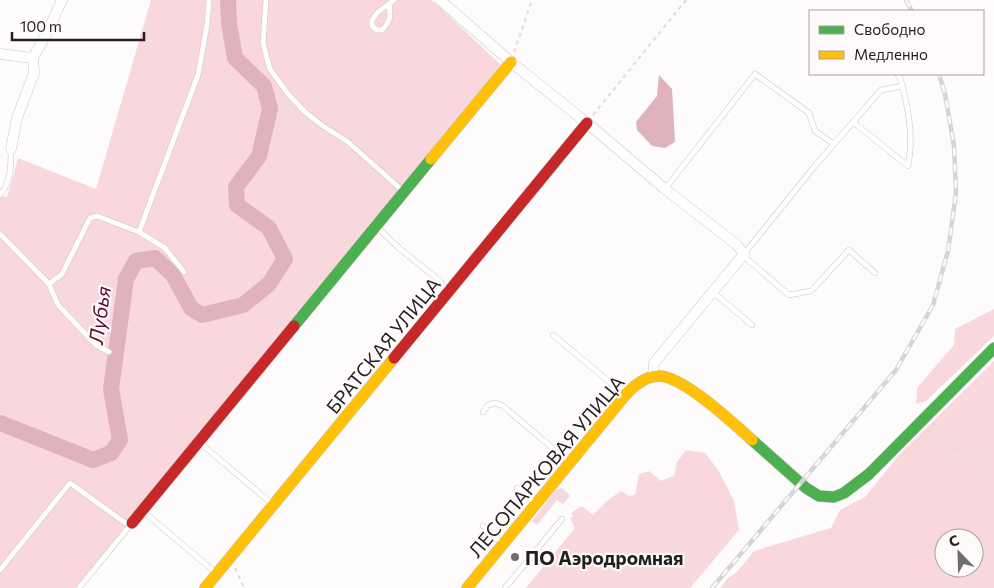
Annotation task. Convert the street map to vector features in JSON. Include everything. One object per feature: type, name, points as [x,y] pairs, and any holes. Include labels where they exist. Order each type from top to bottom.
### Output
[{"type":"street","points":[[12,149],[17,118],[34,73],[34,58],[62,0]]},
{"type":"street","points":[[440,0],[510,62],[587,123],[665,189],[737,245],[744,254]]},
{"type":"street","points":[[0,54],[34,58]]},
{"type":"street","points":[[132,523],[510,62]]},
{"type":"street","name":"БРАТСКАЯ УЛИЦА","points":[[204,588],[587,123]]},
{"type":"street","name":"ЛЕСОПАРКОВАЯ УЛИЦА","points":[[467,588],[622,398],[638,382],[653,376],[654,363],[744,254]]},
{"type":"street","points":[[653,376],[670,377],[684,384],[747,436],[805,488],[828,498],[841,495],[853,488],[994,348]]},
{"type":"lane","points":[[139,232],[198,75],[207,25],[209,0]]},
{"type":"lane","points":[[266,0],[263,43],[270,69],[288,94],[306,113],[348,142],[404,192]]},
{"type":"lane","points":[[388,5],[390,14],[388,24],[382,30],[377,30],[372,26],[372,20],[378,12],[394,0]]},
{"type":"lane","points":[[665,189],[755,74],[809,113],[815,131],[834,144]]},
{"type":"lane","points":[[853,122],[908,166],[910,155],[909,110],[903,86],[898,75]]},
{"type":"lane","points":[[875,273],[849,250],[811,291],[789,295],[748,260],[744,254],[881,90],[903,86]]},
{"type":"lane","points":[[0,195],[6,188],[11,170],[12,149]]},
{"type":"lane","points":[[49,284],[62,274],[90,218],[97,216],[139,232],[165,248],[184,272]]},
{"type":"lane","points":[[376,226],[400,249],[439,280],[448,293]]},
{"type":"lane","points":[[0,234],[49,284],[58,305],[96,345],[109,352]]},
{"type":"lane","points":[[713,291],[752,325]]},
{"type":"lane","points":[[553,334],[612,384],[622,398]]},
{"type":"lane","points":[[483,412],[488,405],[495,402],[503,406],[570,462]]},
{"type":"lane","points":[[199,442],[273,505]]},
{"type":"lane","points":[[0,570],[70,483],[124,522],[132,523]]},
{"type":"lane","points":[[517,488],[536,503]]},
{"type":"lane","points":[[142,511],[217,574]]},
{"type":"lane","points":[[505,588],[562,519]]},
{"type":"lane","points":[[79,588],[132,523]]},
{"type":"lane","points":[[483,526],[503,544]]},
{"type":"path","points":[[510,62],[532,0]]},
{"type":"path","points":[[587,123],[686,0]]},
{"type":"path","points":[[926,416],[955,449],[975,460],[994,474]]},
{"type":"path","points":[[230,557],[244,588]]},
{"type":"shaded area","points":[[151,0],[432,0],[501,65],[75,588],[0,588],[0,196],[7,197],[18,158],[96,189]]},
{"type":"shaded area","points":[[659,75],[672,89],[675,142],[665,148],[652,146],[637,130],[636,122],[657,96]]},
{"type":"shaded area","points":[[994,309],[994,336],[926,401],[916,404],[917,388],[954,345],[955,329]]},
{"type":"shaded area","points":[[994,361],[994,588],[720,588],[728,578],[736,573],[754,551],[831,528],[840,510],[865,497],[899,455]]},
{"type":"shaded area","points":[[686,450],[705,453],[718,470],[734,501],[739,530],[690,588],[526,588],[575,528],[570,518],[573,517],[571,513],[582,506],[593,515],[608,500],[621,491],[629,496],[635,495],[639,474],[649,471],[661,481],[674,476],[677,462]]},
{"type":"shaded area","points":[[562,488],[570,496],[563,504],[557,500],[537,525],[532,521],[556,490]]},
{"type":"waterway","name":"Лубья","points":[[0,423],[93,460],[111,453],[120,440],[111,389],[126,279],[136,261],[155,258],[173,275],[191,308],[202,315],[243,305],[269,284],[285,259],[269,228],[237,205],[236,187],[259,156],[270,109],[264,86],[235,58],[229,23],[228,0]]},
{"type":"railway","points":[[906,0],[911,10]]},
{"type":"railway","points":[[712,588],[896,370],[933,305],[948,251],[956,193],[954,146],[945,94],[939,75]]},
{"type":"traffic: fast","points":[[294,326],[431,159]]},
{"type":"traffic: fast","points":[[752,440],[806,488],[819,496],[834,497],[844,493],[869,474],[994,348]]},
{"type":"traffic: slow","points":[[431,159],[511,62]]},
{"type":"traffic: slow","points":[[205,588],[394,358]]},
{"type":"traffic: slow","points":[[467,588],[623,398],[634,386],[643,380],[658,376],[680,383],[707,401],[752,440]]},
{"type":"traffic: jam","points":[[394,358],[587,123]]},
{"type":"traffic: jam","points":[[132,523],[294,326]]},
{"type":"place","name":"ПО Аэродромная","points":[[515,557]]}]
